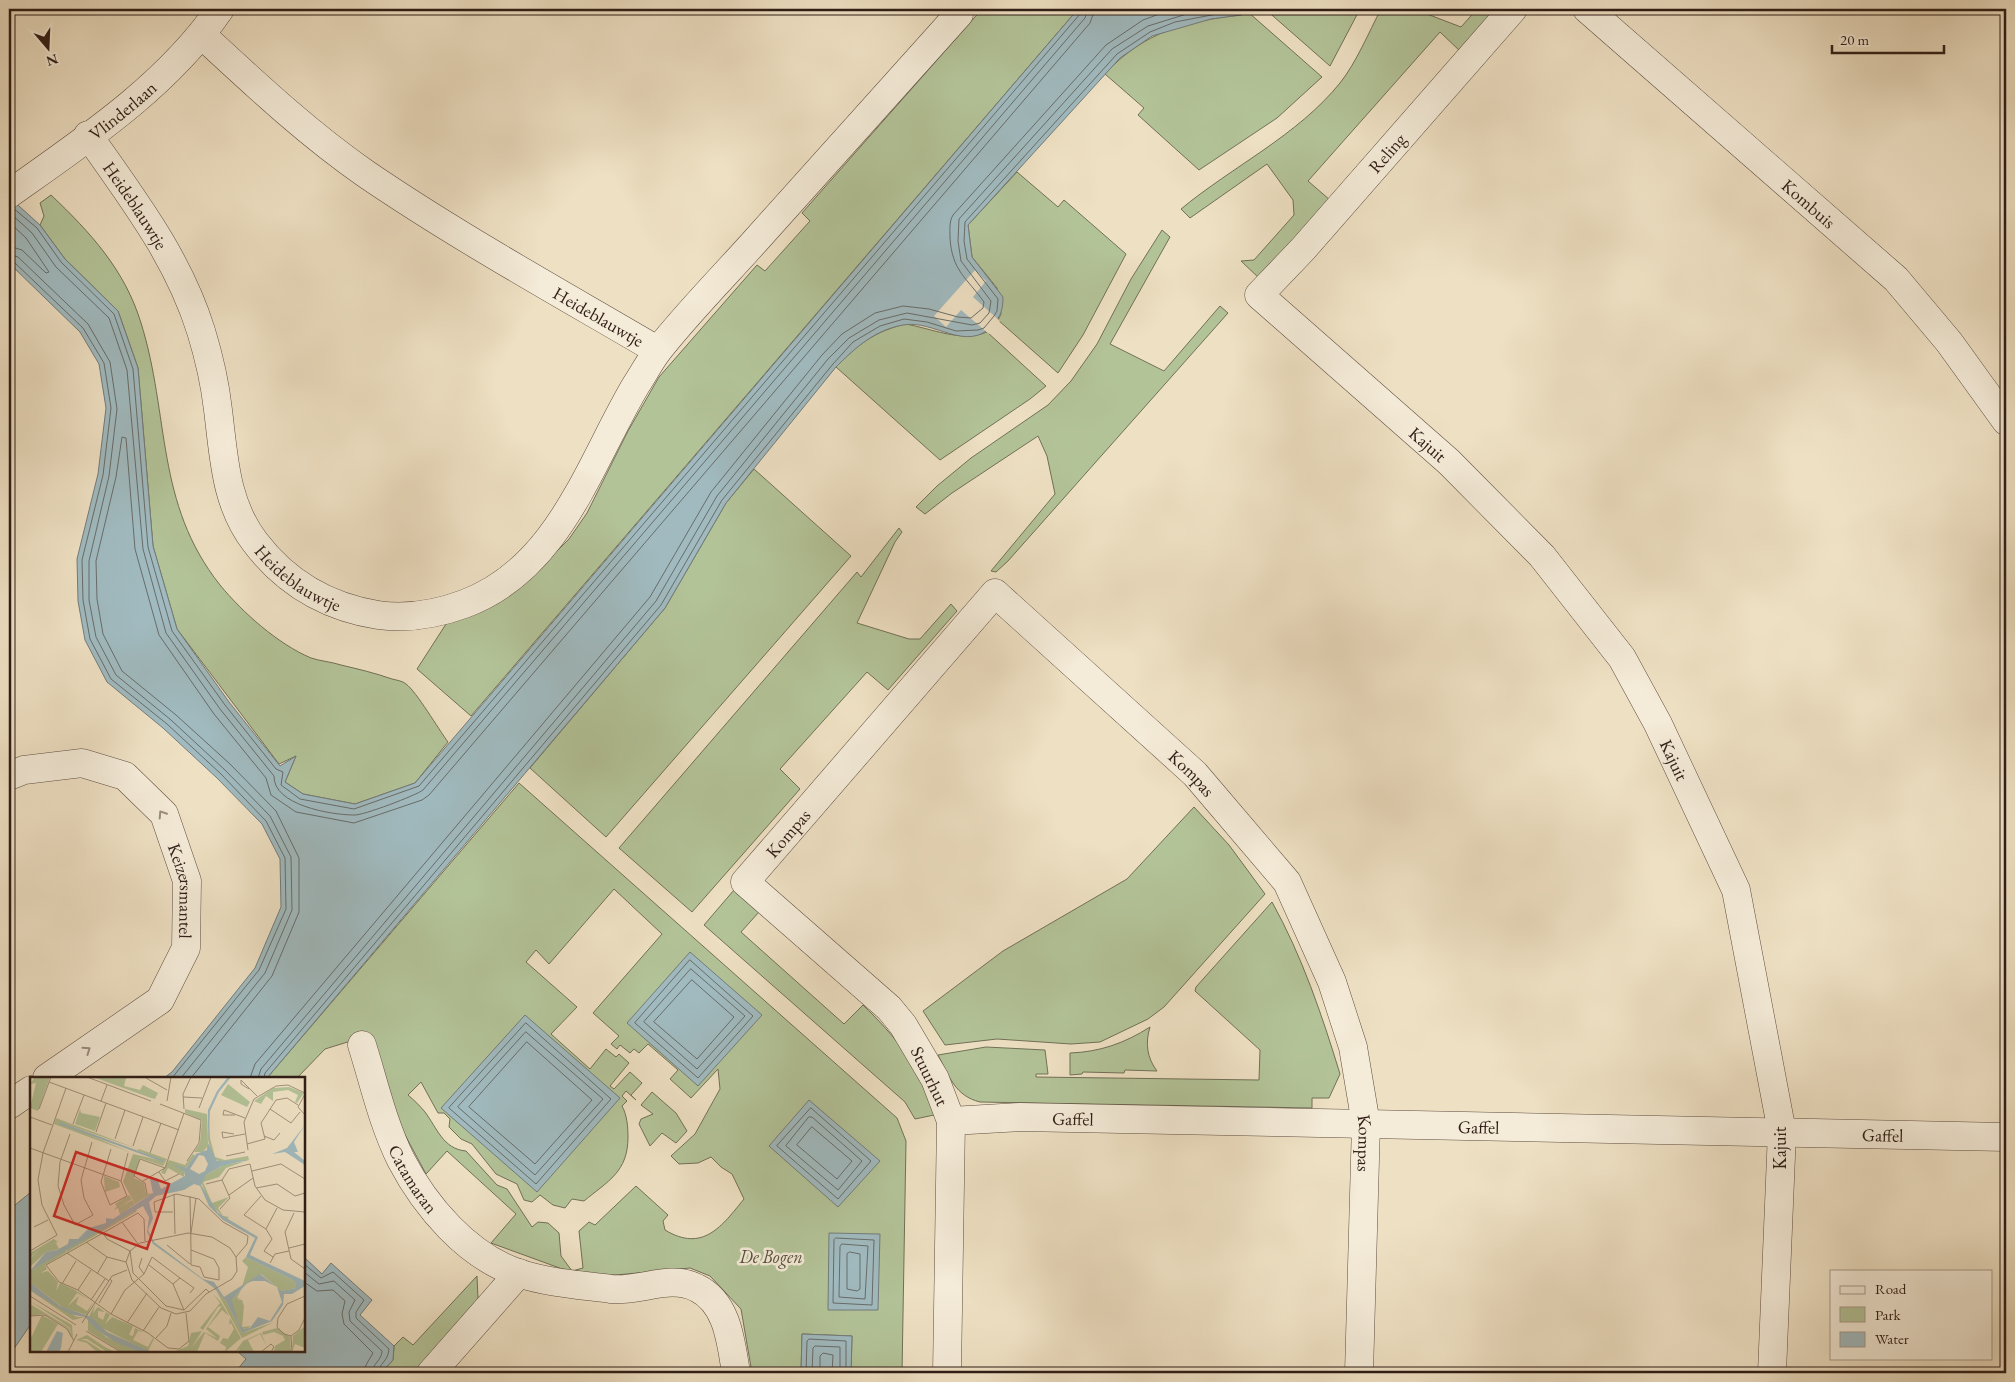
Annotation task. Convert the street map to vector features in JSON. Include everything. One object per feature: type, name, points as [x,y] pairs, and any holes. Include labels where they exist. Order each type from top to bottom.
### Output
[{"type":"street","name":"Vlinderlaan","points":[[15,189],[144,92],[202,35],[220,9]]},
{"type":"street","name":"Reling","points":[[1259,295],[1303,249],[1513,9]]},
{"type":"street","name":"Kombuis","points":[[1587,9],[1896,279],[1949,342],[2006,421]]},
{"type":"street","name":"Heideblauwtje","points":[[88,135],[148,220],[170,255],[187,292],[212,369],[226,482],[237,512],[253,540],[273,564],[298,584],[325,601],[355,611],[387,616],[417,616],[446,611],[474,601],[501,586],[524,568],[563,521],[613,425],[657,350],[958,11]]},
{"type":"street","name":"Heideblauwtje","points":[[202,35],[286,112],[365,173],[416,206],[657,350]]},
{"type":"street","name":"Kajuit","points":[[1259,295],[1449,462],[1542,556],[1622,658],[1658,724],[1736,890],[1782,1132],[1772,1373]]},
{"type":"street","name":"Kompas","points":[[745,882],[994,592],[1195,774],[1287,882],[1332,982],[1353,1046],[1366,1124],[1359,1373]]},
{"type":"street","name":"Keizersmantel","points":[[9,776],[24,770],[82,763],[125,776],[164,814],[187,881],[186,948],[160,1000],[48,1077]]},
{"type":"street","name":"Stuurhut","points":[[745,882],[889,1008],[903,1024],[935,1079],[951,1121],[947,1373]]},
{"type":"street","name":"Catamaran","points":[[362,1045],[401,1159],[421,1191],[444,1220],[473,1248],[519,1273],[556,1282],[619,1290],[675,1282],[697,1288],[716,1303],[723,1314],[736,1373]]},
{"type":"street","points":[[9,1105],[30,1091]]},
{"type":"street","name":"Gaffel","points":[[951,1121],[1020,1118],[2006,1137]]},
{"type":"street","points":[[431,1373],[519,1273]]},
{"type":"green space","points":[[982,9],[1078,9],[471,716],[417,669],[446,624],[497,601],[524,584],[569,539],[587,513],[628,431],[659,377],[757,265],[765,271],[810,221],[802,213]]},
{"type":"green space","points":[[1265,9],[1360,9],[1330,66]]},
{"type":"green space","points":[[1381,9],[1414,9],[1461,27],[1477,9],[1498,9],[1461,52],[1440,32],[1308,181],[1330,200],[1260,279],[1241,261],[1254,260],[1294,215],[1293,200],[1267,164],[1190,218],[1181,209],[1285,135],[1323,102],[1340,83],[1351,66]]},
{"type":"green space","points":[[1248,12],[1322,77],[1277,118],[1199,170],[1138,115],[1144,108],[1105,74],[1119,60],[1150,38],[1184,25],[1241,15]]},
{"type":"green space","points":[[1017,172],[1058,207],[1064,200],[1126,254],[1083,335],[1058,373],[998,320],[1001,314],[997,288],[972,257],[968,225]]},
{"type":"green space","points":[[51,195],[105,253],[126,286],[134,304],[150,358],[174,491],[184,523],[199,554],[220,585],[239,606],[286,645],[311,658],[399,681],[405,683],[410,688],[448,742],[415,783],[355,804],[303,794],[285,782],[296,756],[279,764],[177,629],[153,546],[138,368],[118,311],[65,259],[40,225],[44,216],[40,203]]},
{"type":"green space","points":[[1162,230],[1170,237],[1110,344],[1164,371],[1220,306],[1228,313],[1008,561],[996,572],[991,571],[1055,494],[1047,456],[1038,436],[952,493],[925,514],[916,507],[937,486],[971,458],[1048,405],[1071,381],[1097,344],[1131,279]]},
{"type":"green space","points":[[905,324],[956,335],[967,336],[987,332],[1046,386],[1030,399],[940,460],[836,367],[875,335]]},
{"type":"green space","points":[[754,469],[851,556],[606,837],[530,768],[665,608],[726,503]]},
{"type":"green space","points":[[899,528],[902,532],[895,542],[857,623],[909,639],[920,639],[951,604],[957,611],[888,690],[867,672],[780,769],[800,789],[692,912],[619,848],[857,572],[861,577]]},
{"type":"green space","name":"De Bogen","points":[[519,783],[897,1118],[906,1141],[902,1373],[851,1373],[852,1336],[802,1334],[801,1373],[752,1373],[741,1309],[710,1276],[690,1268],[616,1275],[576,1274],[491,1243],[516,1214],[447,1151],[426,1174],[354,1040],[325,1049],[298,1077],[268,1077]],"holes":[[[614,889],[662,934],[593,1013],[619,1036],[611,1044],[617,1049],[620,1045],[630,1053],[634,1049],[639,1053],[648,1044],[678,1070],[670,1079],[691,1098],[718,1069],[720,1089],[695,1134],[671,1156],[679,1164],[698,1163],[711,1157],[732,1174],[744,1199],[719,1227],[701,1237],[690,1239],[665,1230],[663,1221],[668,1215],[636,1186],[595,1225],[589,1222],[579,1231],[583,1268],[572,1271],[561,1256],[559,1233],[548,1223],[538,1222],[532,1227],[507,1189],[497,1185],[466,1151],[446,1142],[425,1112],[408,1095],[421,1082],[438,1113],[444,1113],[450,1119],[449,1127],[461,1139],[472,1144],[496,1174],[517,1184],[524,1200],[532,1202],[540,1195],[553,1205],[565,1208],[572,1199],[584,1201],[615,1175],[624,1159],[628,1137],[627,1121],[622,1106],[627,1101],[622,1096],[626,1091],[636,1100],[631,1095],[642,1083],[630,1072],[614,1089],[610,1086],[629,1063],[619,1054],[616,1057],[606,1049],[590,1069],[551,1034],[577,1007],[526,962],[536,950],[549,964]]]},
{"type":"green space","points":[[1194,807],[1229,845],[1265,894],[1164,1007],[1148,1019],[1100,1042],[1071,1044],[997,1039],[945,1045],[923,1011],[1003,951],[1127,879]]},
{"type":"green space","points":[[734,890],[759,912],[741,932],[844,1024],[863,1005],[897,1041],[917,1070],[924,1084],[934,1115],[915,1119],[905,1102],[704,925]]},
{"type":"green space","points":[[1272,902],[1293,943],[1310,986],[1340,1074],[1329,1098],[1312,1098],[1312,1108],[980,1102],[964,1095],[959,1090],[950,1078],[938,1055],[986,1047],[1045,1050],[1048,1074],[1036,1074],[1036,1077],[1259,1080],[1260,1050],[1195,991],[1196,987]]},
{"type":"green space","points":[[1150,1027],[1148,1050],[1151,1061],[1157,1071],[1125,1070],[1124,1073],[1083,1072],[1082,1074],[1070,1075],[1070,1053],[1092,1051],[1112,1046]]},
{"type":"green space","points":[[652,1092],[676,1113],[687,1131],[676,1143],[662,1133],[650,1146],[639,1124],[641,1119],[653,1114],[641,1105]]},
{"type":"green space","points":[[477,1276],[478,1299],[414,1373],[381,1373],[393,1360],[394,1346],[403,1337],[413,1345]]},
{"type":"water","points":[[1078,9],[1251,9],[1241,15],[1211,19],[1152,36],[1120,58],[968,225],[972,257],[1003,297],[1001,312],[993,325],[983,333],[972,336],[950,334],[915,324],[893,327],[866,340],[836,367],[726,503],[665,608],[268,1077],[165,1077],[172,1072],[255,968],[281,907],[280,859],[262,824],[217,778],[163,728],[107,682],[85,640],[78,601],[77,559],[98,474],[106,408],[99,364],[80,332],[9,263],[9,197],[40,225],[65,259],[118,311],[138,368],[153,546],[177,629],[229,702],[280,766],[296,756],[285,782],[303,794],[355,804],[415,783]]},
{"type":"water","points":[[690,952],[762,1015],[698,1086],[627,1023]]},
{"type":"water","points":[[525,1015],[620,1098],[537,1192],[441,1108]]},
{"type":"water","points":[[809,1100],[880,1161],[838,1207],[769,1146]]},
{"type":"water","points":[[30,1193],[30,1325],[9,1356],[9,1210]]},
{"type":"water","points":[[829,1233],[880,1234],[878,1310],[828,1310]]},
{"type":"water","points":[[305,1258],[322,1274],[331,1263],[372,1300],[360,1315],[394,1346],[393,1360],[381,1373],[241,1373],[237,1370],[246,1359],[238,1352],[305,1352]]},
{"type":"water","points":[[802,1334],[852,1336],[851,1373],[801,1373]]},
{"type":"pier","points":[[975,270],[986,281],[973,297],[1000,321],[989,334],[961,310],[946,327],[934,316]]}]
